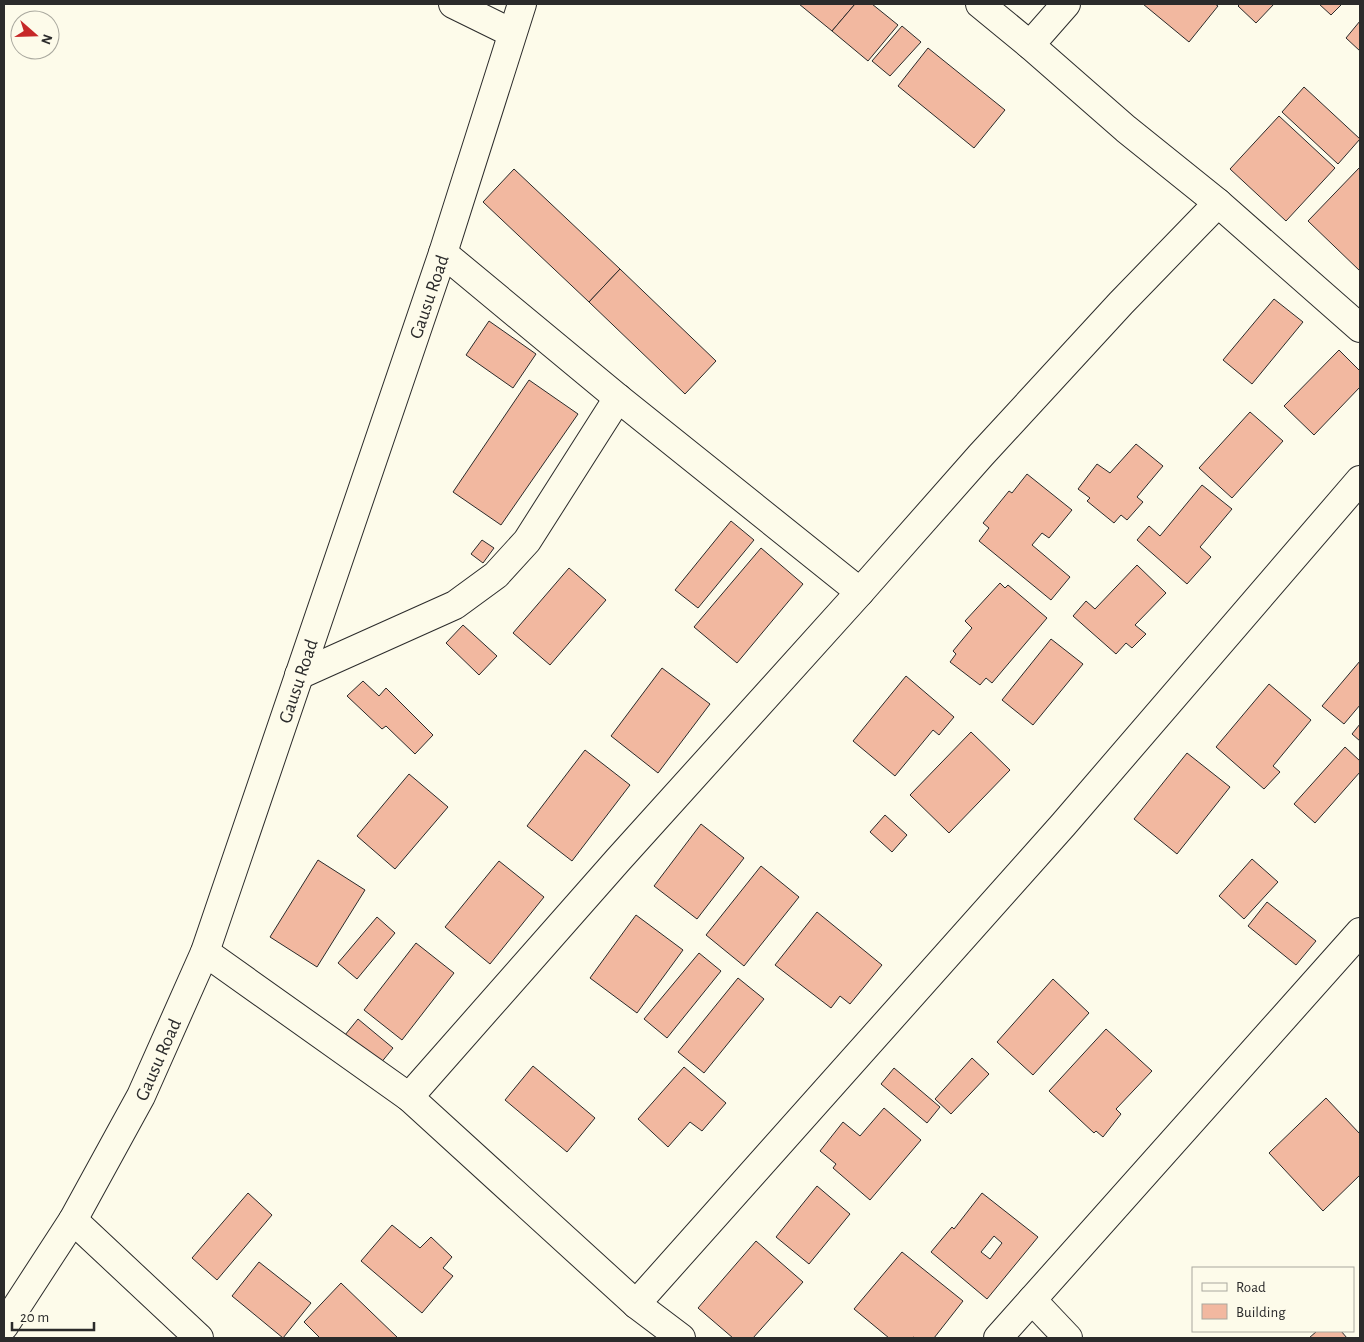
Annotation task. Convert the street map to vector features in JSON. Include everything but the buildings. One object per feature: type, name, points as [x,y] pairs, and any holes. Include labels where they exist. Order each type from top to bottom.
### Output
[{"type":"street","points":[[453,4],[512,33]]},
{"type":"street","name":"Gausu Road","points":[[4,1326],[73,1220],[141,1096],[205,952],[442,253],[522,4]]},
{"type":"street","points":[[980,4],[1030,44],[1126,129],[1218,203],[1360,328]]},
{"type":"street","points":[[1030,44],[1066,4]]},
{"type":"street","points":[[408,1097],[981,455],[1108,317],[1218,203]]},
{"type":"street","points":[[442,253],[618,398],[860,592]]},
{"type":"street","points":[[299,675],[455,605],[496,575],[527,541],[618,398]]},
{"type":"street","points":[[636,1304],[1063,825],[1360,480]]},
{"type":"street","points":[[998,1338],[1360,932]]},
{"type":"street","points":[[205,952],[408,1097],[636,1304],[681,1338]]},
{"type":"street","points":[[73,1220],[199,1338]]},
{"type":"street","points":[[1032,1300],[1068,1338]]}]
